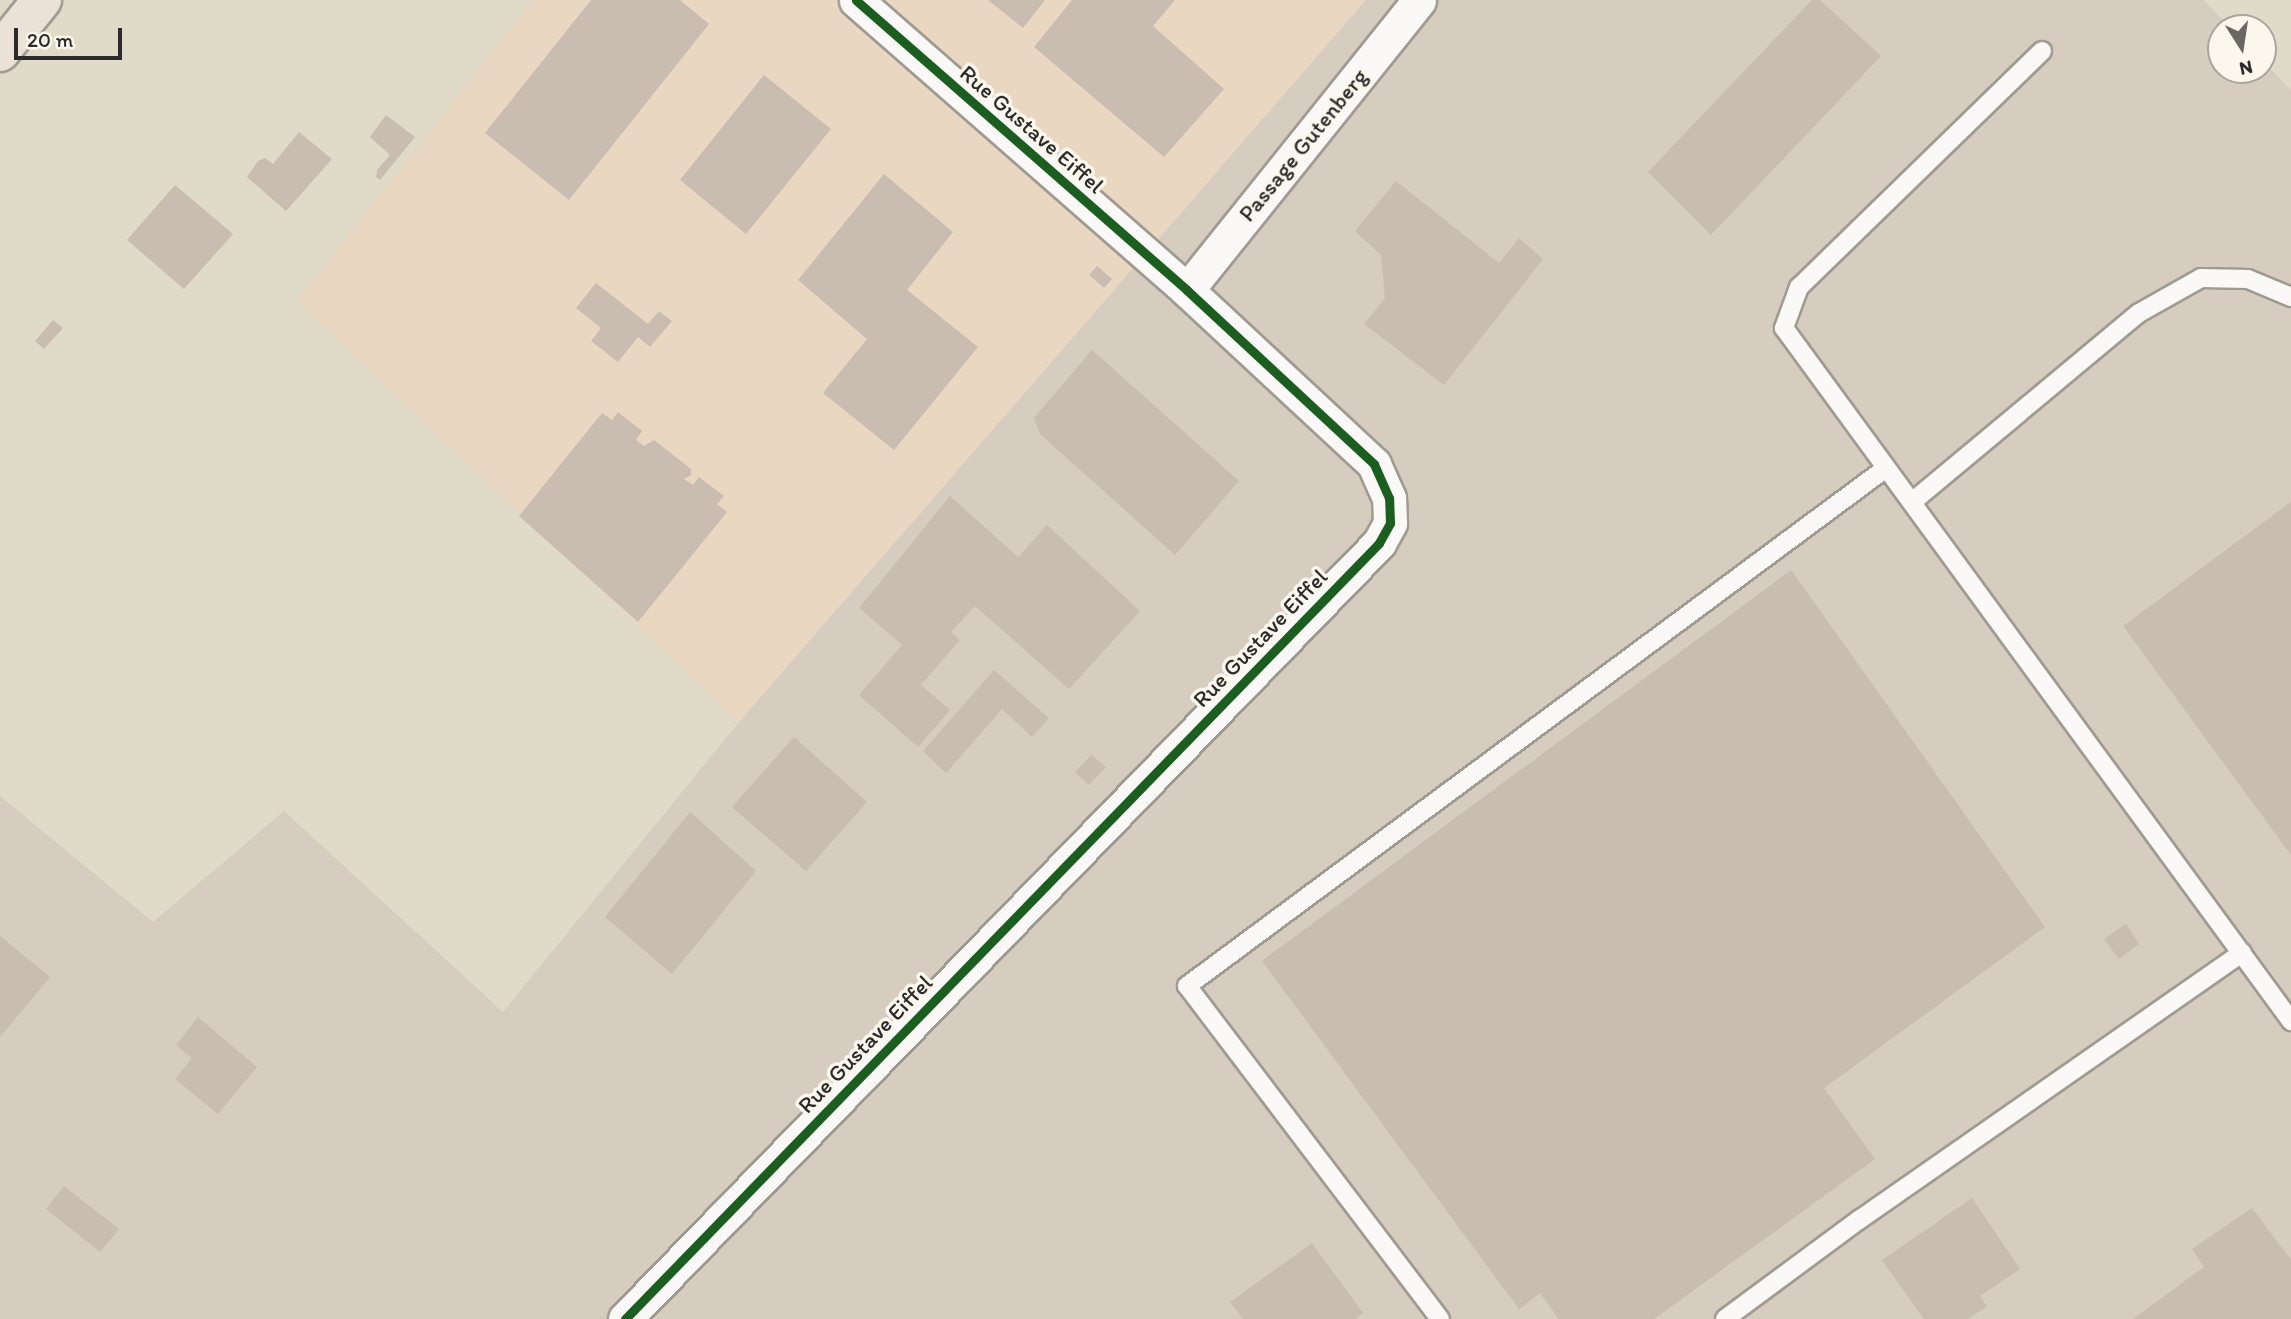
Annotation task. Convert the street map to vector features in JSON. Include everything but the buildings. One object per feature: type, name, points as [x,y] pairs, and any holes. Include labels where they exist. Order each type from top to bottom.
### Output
[{"type":"main road","points":[[0,52],[42,0]]},
{"type":"street","name":"Rue Gustave Eiffel","points":[[625,1319],[1379,543],[1390,523],[1389,498],[1374,464],[1187,290],[856,0]]},
{"type":"street","name":"Passage Gutenberg","points":[[1187,290],[1419,0]]},
{"type":"lane","points":[[2042,51],[1799,287],[1784,328],[2291,1021]]},
{"type":"lane","points":[[1912,502],[2139,313],[2201,278],[2248,279],[2291,297]]},
{"type":"lane","points":[[1440,1319],[1187,986],[1886,468]]},
{"type":"lane","points":[[1725,1319],[1859,1220],[2242,953]]},
{"type":"shaded area","points":[[533,0],[1366,0],[739,722],[297,301]]},
{"type":"shaded area","points":[[1366,0],[2204,0],[2218,14],[2207,14],[2207,84],[2277,84],[2277,76],[2291,90],[2291,1319],[0,1319],[0,796],[153,922],[284,811],[503,1012],[739,722]]},
{"type":"cycle path","points":[[625,1319],[1379,543],[1390,523],[1389,498],[1374,464],[1187,290],[856,0]]}]
